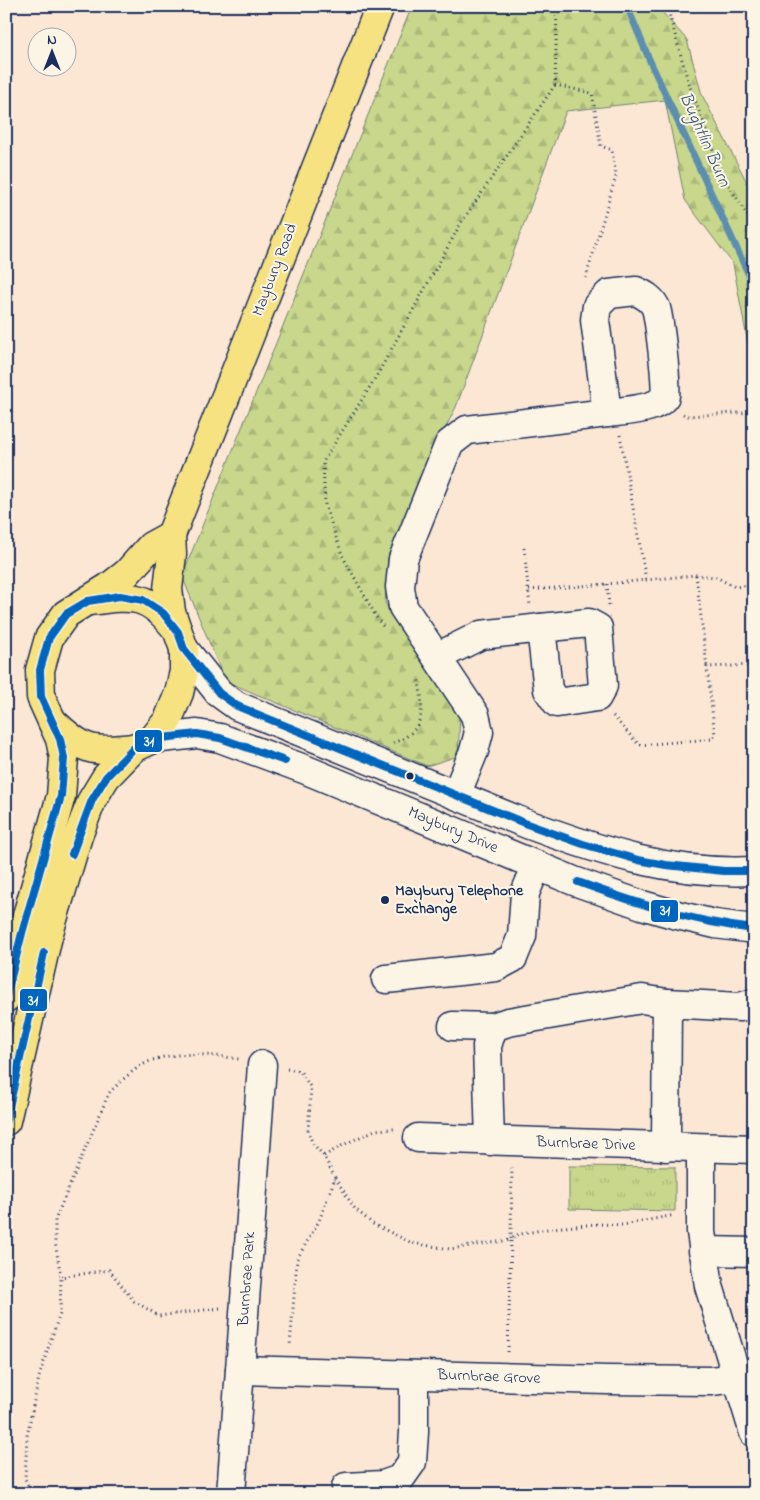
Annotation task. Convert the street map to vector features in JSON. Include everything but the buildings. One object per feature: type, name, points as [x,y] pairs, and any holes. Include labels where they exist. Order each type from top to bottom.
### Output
[{"type":"main road","name":"Maybury Road","points":[[6,1121],[48,936],[78,836],[92,800],[106,777],[168,720],[179,693],[184,671],[181,640],[172,612],[168,589],[172,554],[171,535],[380,6]]},
{"type":"main road","points":[[6,998],[22,933],[61,796],[64,758],[60,739],[41,697],[40,670],[49,638],[66,614],[127,573],[151,546],[171,535]]},
{"type":"main road","points":[[88,601],[120,596],[143,600],[163,613],[181,640]]},
{"type":"main road","points":[[52,721],[70,738],[89,748],[106,751],[143,743]]},
{"type":"street","points":[[456,795],[474,751],[479,732],[475,715],[427,666],[404,608],[400,586],[403,560],[449,444],[467,430],[612,413],[643,409],[659,402],[666,395],[666,380],[656,308],[647,296],[636,291],[610,294],[597,306],[595,320],[612,413]]},
{"type":"street","points":[[427,666],[481,635],[537,628],[589,623],[598,628],[603,686],[597,697],[557,703],[548,690],[537,628]]},
{"type":"street","name":"Maybury Drive","points":[[181,640],[219,693],[237,706],[456,795],[575,842],[643,862],[707,871],[754,871]]},
{"type":"street","name":"Maybury Drive","points":[[143,743],[197,734],[220,738],[266,753],[574,881],[668,913],[716,924],[754,929]]},
{"type":"street","points":[[386,980],[496,967],[513,958],[522,936],[526,893],[537,865]]},
{"type":"street","points":[[453,1026],[493,1028],[508,1022],[642,999],[667,1003],[740,1006],[754,1003]]},
{"type":"street","points":[[666,1147],[667,1003]]},
{"type":"street","points":[[493,1028],[487,1046],[501,1142]]},
{"type":"street","name":"Burnbrae Park","points":[[232,1494],[262,1065]]},
{"type":"street","name":"Burnbrae Drive","points":[[418,1138],[754,1149]]},
{"type":"street","points":[[701,1148],[703,1251],[709,1286],[754,1433]]},
{"type":"street","points":[[703,1251],[754,1252]]},
{"type":"street","name":"Burnbrae Grove","points":[[240,1370],[711,1381],[738,1378]]},
{"type":"street","points":[[346,1488],[383,1485],[400,1479],[412,1462],[414,1375]]},
{"type":"path","points":[[384,627],[378,620],[342,554],[325,505],[323,462],[376,377],[461,223],[555,85],[557,9],[560,6]]},
{"type":"path","points":[[667,6],[688,81],[722,174],[754,226]]},
{"type":"path","points":[[555,85],[592,93],[601,146],[612,150],[616,176],[585,280],[597,306]]},
{"type":"path","points":[[659,402],[687,416],[754,412]]},
{"type":"path","points":[[612,413],[646,580]]},
{"type":"path","points":[[524,548],[529,590],[537,628]]},
{"type":"path","points":[[597,697],[639,744],[712,739],[715,735],[696,575]]},
{"type":"path","points":[[529,590],[696,575],[716,577],[735,587],[754,585]]},
{"type":"path","points":[[598,628],[610,612],[607,584]]},
{"type":"path","points":[[707,667],[754,665]]},
{"type":"path","points":[[374,761],[380,749],[409,735],[419,722],[427,666]]},
{"type":"path","points":[[32,1494],[25,1479],[27,1436],[39,1377],[50,1339],[60,1314],[61,1276],[55,1242],[55,1220],[109,1093],[124,1078],[148,1062],[175,1054],[248,1060],[262,1065]]},
{"type":"path","points":[[300,1071],[311,1088],[308,1132],[313,1144],[324,1156],[335,1178],[355,1209],[372,1224],[412,1243],[450,1249],[510,1240],[516,1235],[552,1228],[598,1224],[623,1226],[701,1210]]},
{"type":"path","points":[[324,1156],[375,1130],[406,1129],[418,1138]]},
{"type":"path","points":[[501,1142],[510,1240],[508,1377]]},
{"type":"path","points":[[288,1372],[297,1259],[319,1221],[335,1178]]},
{"type":"path","points":[[61,1276],[110,1270],[134,1300],[159,1316],[245,1305]]},
{"type":"green space","points":[[412,6],[661,6],[663,13],[687,40],[702,95],[754,196],[754,376],[733,264],[685,200],[665,100],[566,111],[456,407],[428,463],[388,558],[385,603],[460,715],[458,756],[427,766],[225,681],[182,576]]},
{"type":"green space","points":[[569,1166],[675,1167],[675,1211],[569,1209]]},
{"type":"waterway","name":"Bughtlin Burn","points":[[627,6],[649,59],[754,286]]},
{"type":"transit line","name":"31","points":[[6,997],[61,796],[64,758],[60,739],[41,697],[40,670],[49,638],[66,614],[88,601],[120,596],[143,600],[163,613],[178,632],[184,649],[219,693],[237,706],[527,824],[583,844],[638,860],[724,871],[754,871]]},
{"type":"transit line","name":"31","points":[[72,854],[92,800],[106,777],[134,748],[153,739],[197,734],[220,738],[285,761]]},
{"type":"transit line","name":"31","points":[[578,882],[687,917],[754,929]]},
{"type":"transit line","name":"31","points":[[6,1120],[44,953]]},
{"type":"place","name":"Maybury Telephone Exchange","points":[[385,900]]}]
